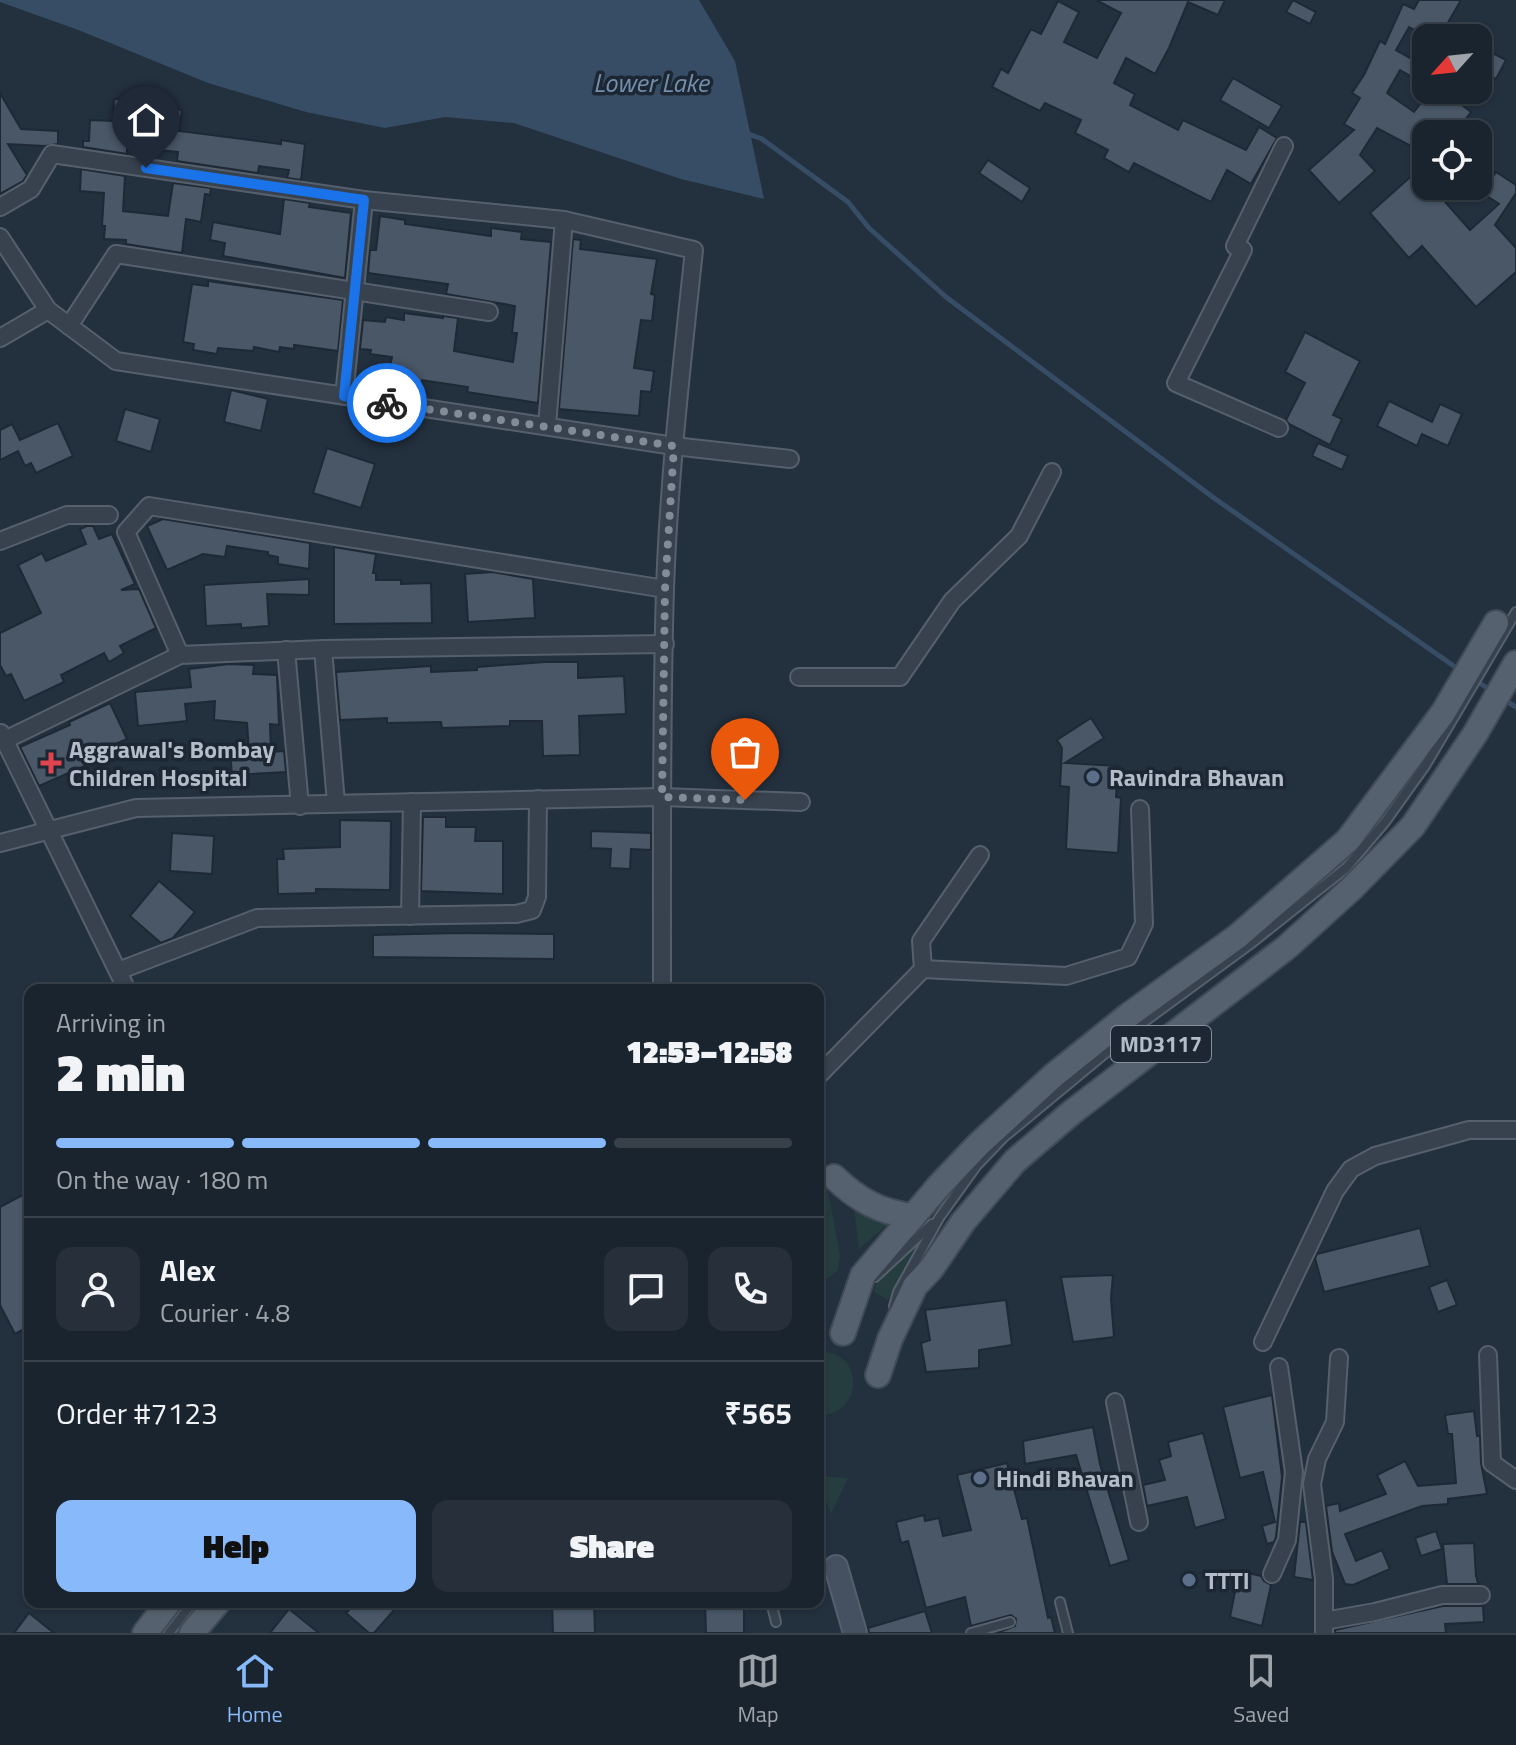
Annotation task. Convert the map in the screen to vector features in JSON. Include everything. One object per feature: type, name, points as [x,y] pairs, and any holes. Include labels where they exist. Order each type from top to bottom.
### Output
[{"type":"main road","name":"MD3117","points":[[843,1333],[863,1275],[979,1144],[1053,1076],[1129,1015],[1238,936],[1348,840],[1450,714],[1505,624]]},
{"type":"main road","name":"MD3117","points":[[878,1375],[890,1339],[915,1286],[931,1269],[963,1222],[1015,1161],[1071,1113],[1287,947],[1351,889],[1413,826],[1475,734],[1516,663]]},
{"type":"main road","points":[[834,1177],[866,1203],[891,1214],[913,1216]]},
{"type":"main road","points":[[145,1633],[164,1608]]},
{"type":"main road","points":[[192,1633],[213,1608]]},
{"type":"street","points":[[1279,428],[1176,383],[1284,146]]},
{"type":"street","points":[[0,207],[31,189],[52,154],[364,200],[564,220],[694,250],[674,446],[665,589],[662,984]]},
{"type":"street","points":[[344,396],[364,200]]},
{"type":"street","points":[[547,426],[564,220]]},
{"type":"street","points":[[0,237],[48,310],[116,361],[674,446],[790,459]]},
{"type":"street","points":[[69,326],[116,254],[489,312]]},
{"type":"street","points":[[0,338],[48,310]]},
{"type":"street","points":[[799,677],[900,677],[952,601],[1019,536],[1052,472]]},
{"type":"street","points":[[180,655],[126,532],[149,506],[665,589]]},
{"type":"street","points":[[0,541],[67,515],[109,515]]},
{"type":"street","points":[[124,984],[2,735],[180,655],[323,649],[665,644]]},
{"type":"street","points":[[323,649],[336,803]]},
{"type":"street","points":[[286,650],[300,806]]},
{"type":"street","points":[[0,843],[136,808],[662,797],[801,802]]},
{"type":"street","points":[[118,971],[257,918],[516,914],[532,910],[537,897],[538,799]]},
{"type":"street","points":[[410,916],[412,802]]},
{"type":"street","points":[[824,1070],[923,969],[1066,976],[1128,957],[1144,924],[1140,809]]},
{"type":"street","points":[[923,969],[921,941],[980,855]]},
{"type":"street","points":[[1263,1342],[1335,1191],[1351,1169],[1375,1156],[1469,1130],[1516,1130]]},
{"type":"street","points":[[1488,1355],[1492,1463],[1516,1480]]},
{"type":"street","points":[[1339,1358],[1335,1422],[1317,1459],[1312,1484],[1324,1579],[1324,1627],[1442,1595],[1481,1595]]},
{"type":"street","points":[[1272,1574],[1287,1540],[1294,1472],[1279,1367]]},
{"type":"street","points":[[1115,1402],[1139,1522]]},
{"type":"street","points":[[836,1567],[855,1633]]},
{"type":"lane","points":[[890,1339],[898,1292],[939,1218],[986,1156],[1137,1027],[1249,945],[1346,868],[1385,822],[1425,766],[1450,714]]},
{"type":"lane","points":[[856,1288],[882,1271],[939,1218]]},
{"type":"lane","points":[[1060,1602],[1068,1633]]},
{"type":"lane","points":[[169,1633],[188,1608]]},
{"type":"lane","points":[[772,1608],[776,1622]]},
{"type":"lane","points":[[971,1633],[1010,1622]]},
{"type":"green space","points":[[824,1170],[840,1255],[838,1270],[824,1282]]},
{"type":"green space","points":[[854,1208],[890,1222],[859,1249]]},
{"type":"green space","points":[[923,1239],[888,1300],[874,1292],[878,1275]]},
{"type":"green space","points":[[824,1352],[833,1353],[844,1360],[851,1370],[853,1381],[852,1393],[845,1404],[824,1414]]},
{"type":"green space","points":[[824,1476],[848,1478],[831,1514],[824,1495]]},
{"type":"water","name":"Lower Lake","points":[[0,0],[699,0],[735,61],[764,199],[681,179],[514,123],[445,117],[385,128],[306,112],[208,83]]},
{"type":"building","points":[[1096,0],[1225,0],[1218,15],[1188,2],[1155,74],[1126,58],[1114,83],[1135,94],[1130,105],[1178,130],[1183,120],[1246,150],[1259,127],[1277,138],[1251,184],[1227,170],[1211,202],[1134,163],[1129,172],[1104,158],[1108,150],[1075,133],[1081,120],[1045,103],[1040,111],[992,87],[1001,69],[1008,73],[1031,29],[1041,34],[1058,1],[1079,12],[1064,42],[1097,58],[1121,13]]},
{"type":"building","points":[[1293,0],[1316,12],[1310,24],[1286,12]]},
{"type":"building","points":[[1419,0],[1461,0],[1447,24],[1412,24],[1412,29],[1409,27],[1396,50],[1412,59],[1412,77],[1400,70],[1387,93],[1414,112],[1420,104],[1460,104],[1471,112],[1465,120],[1412,120],[1412,147],[1377,128],[1360,155],[1375,171],[1339,203],[1309,170],[1354,130],[1344,124],[1360,98],[1352,93],[1380,41],[1385,44],[1403,4],[1414,9]]},
{"type":"building","points":[[1492,53],[1506,60],[1496,79],[1492,77]]},
{"type":"building","points":[[1233,78],[1282,106],[1269,128],[1220,100]]},
{"type":"building","points":[[0,93],[21,129],[58,131],[58,144],[8,144],[27,175],[23,181],[0,194]]},
{"type":"building","points":[[114,99],[146,101],[146,105],[182,110],[179,131],[281,144],[281,140],[305,144],[301,180],[287,178],[289,170],[259,166],[258,173],[177,161],[178,152],[127,147],[127,154],[83,147],[83,141],[89,141],[90,120],[113,121]]},
{"type":"building","points":[[988,160],[1030,188],[1022,202],[979,173]]},
{"type":"building","points":[[81,169],[125,176],[123,211],[168,216],[173,183],[211,188],[210,195],[205,194],[201,222],[186,219],[182,253],[126,244],[126,240],[104,239],[104,193],[80,191]]},
{"type":"building","points":[[1496,172],[1516,185],[1516,193],[1495,225],[1516,248],[1516,272],[1476,307],[1422,246],[1409,258],[1370,213],[1412,176],[1412,200],[1443,200],[1470,230],[1499,204],[1492,199],[1492,178]]},
{"type":"building","points":[[284,199],[310,203],[309,207],[351,213],[345,278],[223,256],[225,243],[210,240],[213,222],[280,234]]},
{"type":"building","points":[[380,216],[405,220],[405,224],[491,236],[491,228],[522,232],[521,239],[551,242],[538,403],[467,392],[468,387],[422,380],[420,387],[387,379],[392,357],[370,354],[371,350],[360,349],[363,320],[385,322],[386,317],[404,320],[404,313],[443,316],[458,318],[454,351],[513,362],[517,333],[512,333],[515,306],[446,294],[448,284],[368,273],[370,250],[376,250]]},
{"type":"building","points":[[573,239],[581,240],[580,249],[657,259],[651,294],[655,295],[652,321],[641,320],[634,368],[654,371],[651,392],[641,391],[639,416],[559,409]]},
{"type":"building","points":[[208,281],[343,300],[338,351],[294,345],[294,349],[280,347],[279,352],[254,347],[253,351],[218,348],[217,354],[193,350],[194,344],[183,342],[192,284],[208,286]]},
{"type":"building","points":[[1305,332],[1360,361],[1333,415],[1342,419],[1330,445],[1286,420],[1305,383],[1285,372]]},
{"type":"building","points":[[231,390],[268,399],[261,431],[224,422]]},
{"type":"building","points":[[1389,401],[1432,422],[1440,404],[1462,414],[1448,446],[1422,434],[1417,446],[1377,426]]},
{"type":"building","points":[[125,409],[160,419],[151,452],[116,441]]},
{"type":"building","points":[[58,423],[73,456],[36,473],[31,463],[25,466],[18,451],[0,460],[0,430],[12,424],[20,440]]},
{"type":"building","points":[[1318,443],[1348,456],[1342,470],[1312,456]]},
{"type":"building","points":[[327,448],[375,464],[361,508],[313,493]]},
{"type":"building","points":[[163,519],[310,543],[309,569],[278,564],[278,557],[268,555],[268,552],[227,546],[225,557],[203,554],[167,570],[147,526]]},
{"type":"building","points":[[93,526],[99,539],[112,534],[135,584],[121,590],[139,589],[156,628],[120,646],[124,653],[109,662],[104,653],[61,675],[64,682],[24,701],[11,674],[6,676],[0,665],[0,633],[41,613],[18,565],[42,553],[46,561],[86,544],[80,529]]},
{"type":"building","points":[[334,547],[376,554],[373,573],[376,573],[376,580],[401,580],[401,584],[431,583],[432,623],[334,624]]},
{"type":"building","points":[[493,572],[533,579],[535,618],[468,622],[465,574]]},
{"type":"building","points":[[309,579],[309,595],[267,594],[269,626],[206,626],[204,585]]},
{"type":"building","points":[[578,662],[578,678],[624,676],[626,714],[579,716],[580,755],[543,756],[542,721],[510,721],[510,726],[442,728],[441,722],[387,723],[387,718],[340,720],[336,672],[431,666],[431,672],[477,670],[477,667]]},
{"type":"building","points":[[229,664],[254,665],[253,674],[277,675],[279,725],[270,724],[271,752],[284,751],[286,772],[232,775],[230,752],[249,752],[247,723],[214,720],[215,701],[185,704],[187,721],[138,726],[135,692],[191,687],[189,669]]},
{"type":"building","points":[[110,703],[127,739],[84,758],[87,765],[39,786],[20,747]]},
{"type":"building","points":[[1091,718],[1104,738],[1065,763],[1118,766],[1116,797],[1121,798],[1118,853],[1066,849],[1069,787],[1060,786],[1062,748],[1057,740]]},
{"type":"building","points":[[423,817],[446,817],[446,827],[476,827],[475,841],[503,841],[503,894],[421,891]]},
{"type":"building","points":[[340,820],[391,821],[390,890],[316,889],[316,893],[278,894],[277,859],[284,859],[283,849],[340,847]]},
{"type":"building","points":[[591,831],[651,833],[651,850],[631,849],[630,869],[610,868],[611,849],[591,848]]},
{"type":"building","points":[[172,833],[214,836],[212,874],[170,871]]},
{"type":"building","points":[[159,881],[195,912],[173,938],[161,943],[130,916]]},
{"type":"building","points":[[554,934],[554,959],[373,957],[373,935]]},
{"type":"building","points":[[24,1194],[24,1329],[15,1334],[0,1305],[0,1207]]},
{"type":"building","points":[[1420,1228],[1430,1266],[1324,1292],[1315,1258],[1317,1254]]},
{"type":"building","points":[[1113,1275],[1114,1337],[1073,1342],[1061,1277]]},
{"type":"building","points":[[1447,1280],[1457,1305],[1438,1312],[1429,1287]]},
{"type":"building","points":[[1006,1300],[1012,1345],[979,1350],[979,1368],[926,1372],[921,1343],[930,1340],[925,1310]]},
{"type":"building","points":[[1272,1395],[1282,1477],[1276,1537],[1274,1542],[1267,1544],[1262,1526],[1275,1522],[1263,1472],[1240,1478],[1223,1407]]},
{"type":"building","points":[[1474,1411],[1487,1494],[1448,1499],[1448,1504],[1422,1506],[1345,1534],[1356,1561],[1382,1550],[1390,1569],[1353,1585],[1345,1584],[1332,1552],[1326,1506],[1339,1503],[1340,1511],[1386,1494],[1377,1475],[1405,1461],[1418,1486],[1456,1483],[1452,1434],[1448,1434],[1445,1415]]},
{"type":"building","points":[[1093,1427],[1100,1464],[1129,1560],[1110,1566],[1076,1455],[1025,1464],[1023,1441]]},
{"type":"building","points":[[1203,1433],[1226,1519],[1195,1528],[1187,1497],[1147,1506],[1143,1485],[1165,1480],[1159,1460],[1171,1456],[1168,1442]]},
{"type":"building","points":[[1007,1463],[1022,1519],[1027,1518],[1048,1618],[1051,1617],[1055,1633],[997,1633],[1015,1626],[1016,1619],[1011,1615],[971,1626],[965,1597],[926,1608],[908,1541],[901,1543],[896,1522],[924,1515],[925,1521],[939,1518],[943,1536],[971,1530],[957,1475]]},
{"type":"building","points":[[1300,1522],[1306,1522],[1313,1580],[1294,1577]]},
{"type":"building","points":[[1436,1531],[1442,1549],[1421,1556],[1415,1538]]},
{"type":"building","points":[[1474,1543],[1476,1576],[1481,1584],[1447,1584],[1443,1544]]},
{"type":"building","points":[[1239,1571],[1261,1576],[1271,1585],[1262,1626],[1230,1617]]},
{"type":"building","points":[[1443,1606],[1483,1606],[1484,1622],[1445,1624],[1446,1633],[1335,1633],[1335,1630]]},
{"type":"building","points":[[351,1608],[396,1608],[374,1633],[369,1633],[346,1613]]},
{"type":"building","points":[[552,1608],[594,1608],[595,1633],[553,1633]]},
{"type":"building","points":[[705,1608],[744,1608],[744,1633],[706,1633]]},
{"type":"building","points":[[289,1609],[319,1633],[270,1633]]},
{"type":"building","points":[[925,1611],[932,1633],[869,1633],[868,1628]]},
{"type":"building","points":[[29,1613],[54,1633],[14,1633]]},
{"type":"waterway","points":[[746,133],[762,139],[848,202],[869,228],[946,297],[1214,498],[1458,669]]},
{"type":"waterway","points":[[1473,679],[1492,691]]},
{"type":"waterway","points":[[1503,699],[1516,707]]},
{"type":"way so far","points":[[387,403],[674,446],[665,589],[662,797],[745,800]]},
{"type":"place","name":"Aggrawal's Bombay Children Hospital","points":[[51,763]]},
{"type":"place","name":"Ravindra Bhavan","points":[[1093,777]]},
{"type":"place","name":"Hindi Bhavan","points":[[980,1478]]},
{"type":"place","name":"TTTI","points":[[1189,1580]]},
{"type":"route","points":[[146,168],[364,200],[344,396],[387,403]]}]
